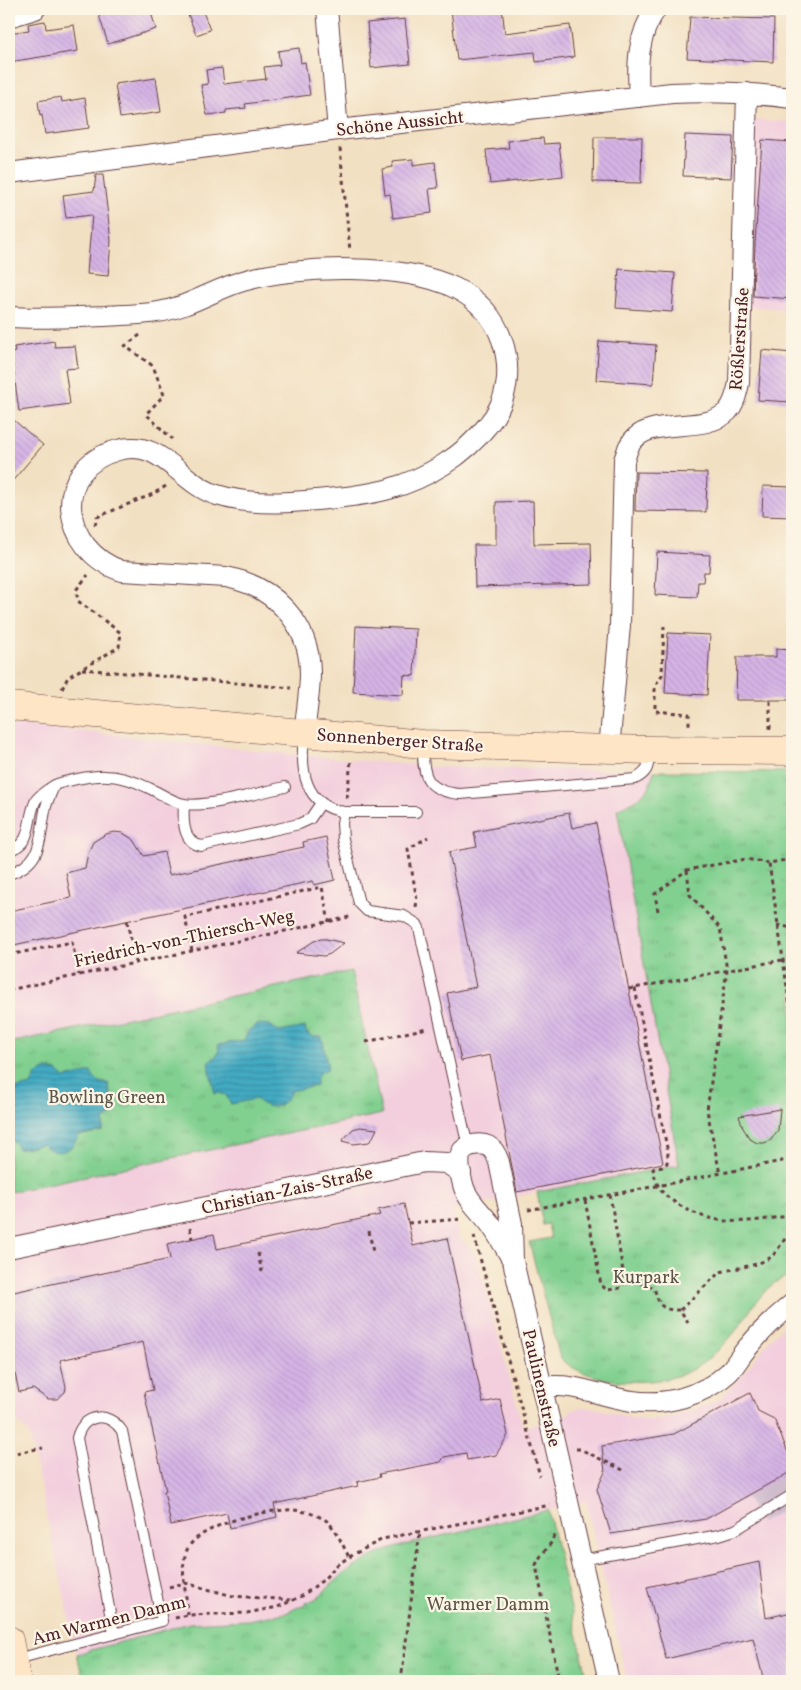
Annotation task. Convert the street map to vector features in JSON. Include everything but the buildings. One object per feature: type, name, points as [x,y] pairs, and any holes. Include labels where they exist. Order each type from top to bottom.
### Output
[{"type":"main road","name":"Sonnenberger Straße","points":[[9,706],[423,744],[609,750],[792,751]]},
{"type":"street","points":[[9,17],[35,9]]},
{"type":"street","points":[[326,9],[338,130]]},
{"type":"street","points":[[638,97],[637,64],[640,45],[648,21],[656,9]]},
{"type":"street","name":"Schöne Aussicht","points":[[9,173],[338,130],[690,92],[747,93],[792,98]]},
{"type":"street","name":"Rößlerstraße","points":[[609,750],[620,625],[624,460],[630,445],[639,436],[652,429],[700,423],[715,419],[728,411],[736,398],[739,383],[747,93]]},
{"type":"street","points":[[9,317],[35,319],[153,313],[189,304],[244,281],[298,271],[352,269],[411,275],[440,282],[466,294],[487,314],[501,338],[506,354],[507,378],[502,402],[495,416],[481,434],[464,449],[426,474],[408,483],[368,494],[274,503],[241,501],[216,495],[194,484],[162,457],[142,448],[118,450],[104,455],[87,467],[75,485],[72,495],[71,515],[82,542],[99,561],[122,571],[226,577],[240,580],[266,592],[288,611],[304,640],[308,656],[310,673],[304,734]]},
{"type":"street","name":"Paulinenstraße","points":[[469,1146],[485,1145],[497,1155],[512,1224],[513,1261],[609,1681]]},
{"type":"street","points":[[469,1146],[464,1149],[460,1157],[460,1173],[464,1188],[469,1198],[491,1225],[513,1261]]},
{"type":"street","name":"Christian-Zais-Straße","points":[[9,1248],[418,1163],[433,1161],[446,1163],[460,1173]]},
{"type":"street","points":[[543,1387],[565,1385],[612,1398],[644,1403],[675,1400],[704,1389],[728,1373],[770,1322],[792,1304]]},
{"type":"lane","points":[[304,734],[302,752],[304,776],[313,795],[321,804],[344,812],[416,812]]},
{"type":"lane","points":[[423,744],[422,764],[424,773],[430,782],[437,789],[446,793],[460,794],[635,779],[643,775],[648,768],[650,750]]},
{"type":"lane","points":[[9,850],[24,842],[36,801],[54,785],[101,776],[121,777],[132,780],[184,804],[210,802],[286,786]]},
{"type":"lane","points":[[9,874],[28,864],[37,852],[41,842],[44,812],[54,785]]},
{"type":"lane","points":[[184,804],[184,822],[191,842],[196,846],[208,846],[299,824],[310,819],[321,804]]},
{"type":"lane","points":[[344,812],[342,823],[343,839],[359,903],[362,908],[373,912],[398,914],[408,918],[416,924],[422,936],[440,1025],[469,1146]]},
{"type":"lane","points":[[114,1634],[78,1448],[77,1438],[79,1430],[84,1423],[91,1419],[106,1418],[114,1422],[122,1431],[162,1621]]},
{"type":"lane","points":[[581,1560],[719,1535],[735,1530],[792,1495]]},
{"type":"lane","name":"Am Warmen Damm","points":[[13,1660],[162,1621]]},
{"type":"path","points":[[338,130],[348,232]]},
{"type":"path","points":[[146,330],[125,346],[153,366],[164,395],[146,414],[178,446]]},
{"type":"path","points":[[97,517],[153,494],[184,476]]},
{"type":"path","points":[[61,692],[68,677],[119,647],[121,633],[78,601],[76,590],[99,561]]},
{"type":"path","points":[[664,626],[662,675],[654,686],[655,711],[689,714],[689,731]]},
{"type":"path","points":[[82,668],[308,689]]},
{"type":"path","points":[[770,700],[770,732]]},
{"type":"path","points":[[348,788],[351,761]]},
{"type":"path","points":[[408,918],[416,906],[417,900],[408,849],[428,837]]},
{"type":"path","points":[[658,911],[655,894],[687,870],[746,859],[769,863],[792,859]]},
{"type":"path","points":[[769,863],[792,1021]]},
{"type":"path","points":[[687,870],[690,895],[720,928],[727,970],[707,1110],[720,1174]]},
{"type":"path","points":[[192,951],[184,917],[322,888],[329,922]]},
{"type":"path","name":"Friedrich-von-Thiersch-Weg","points":[[9,990],[329,922],[352,916],[362,908]]},
{"type":"path","points":[[127,921],[136,963]]},
{"type":"path","points":[[777,925],[792,928]]},
{"type":"path","points":[[9,955],[72,942],[79,975]]},
{"type":"path","points":[[629,989],[782,960]]},
{"type":"path","points":[[635,988],[668,1153],[667,1163],[662,1167],[653,1169],[657,1186],[673,1201],[693,1213],[716,1221],[756,1221],[788,1216],[792,1220]]},
{"type":"path","points":[[366,1042],[440,1025]]},
{"type":"path","points":[[540,1208],[792,1159]]},
{"type":"path","points":[[585,1200],[601,1285],[607,1290],[622,1288],[625,1281],[610,1195]]},
{"type":"path","points":[[408,1223],[469,1218]]},
{"type":"path","points":[[472,1228],[540,1477]]},
{"type":"path","points":[[625,1281],[640,1283],[654,1288],[660,1305],[668,1310],[680,1310],[720,1272],[757,1264],[772,1256],[792,1229]]},
{"type":"path","points":[[369,1231],[373,1252]]},
{"type":"path","points":[[258,1253],[262,1272]]},
{"type":"path","points":[[680,1310],[688,1322]]},
{"type":"path","points":[[9,1454],[43,1448]]},
{"type":"path","points":[[580,1449],[623,1470]]},
{"type":"path","name":"Am Warmen Damm","points":[[162,1621],[188,1615],[247,1613],[278,1607],[302,1596],[323,1580],[338,1564],[370,1544],[420,1531],[548,1506],[546,1496]]},
{"type":"path","points":[[188,1615],[183,1562],[187,1549],[193,1541],[218,1526],[269,1513],[294,1510],[312,1513],[327,1522],[349,1557]]},
{"type":"path","points":[[401,1681],[420,1531]]},
{"type":"path","points":[[555,1533],[552,1544],[539,1557],[536,1564],[559,1681]]},
{"type":"path","points":[[185,1583],[232,1596],[293,1600]]},
{"type":"shaded area","points":[[754,120],[792,122],[792,310],[747,306]]},
{"type":"shaded area","points":[[21,725],[289,754],[433,767],[654,771],[649,788],[636,800],[617,809],[679,1165],[453,1210],[459,1238],[473,1250],[478,1261],[523,1428],[567,1415],[571,1410],[583,1407],[596,1408],[632,1418],[648,1420],[666,1419],[692,1411],[720,1399],[743,1375],[769,1340],[792,1319],[792,1681],[627,1681],[586,1501],[382,1552],[342,1575],[317,1598],[286,1613],[248,1620],[190,1623],[77,1654],[29,1434],[17,1421],[9,1385],[9,727]]},
{"type":"shaded area","points":[[792,1471],[792,1504],[761,1523],[746,1497]]},
{"type":"green space","name":"Kurpark","points":[[654,771],[792,772],[792,1274],[767,1290],[734,1333],[721,1347],[697,1367],[684,1374],[655,1381],[620,1381],[588,1374],[565,1363],[560,1358],[529,1242],[551,1238],[548,1224],[543,1225],[537,1192],[679,1165],[617,809],[636,800],[649,788]]},
{"type":"green space","name":"Bowling Green","points":[[351,971],[382,1114],[9,1192],[9,1043]]},
{"type":"green space","name":"Warmer Damm","points":[[548,1510],[588,1681],[83,1681],[77,1654],[190,1623],[248,1620],[286,1613],[317,1598],[342,1575],[382,1552]]},
{"type":"water","points":[[259,1024],[270,1025],[279,1032],[305,1027],[306,1032],[312,1037],[322,1037],[328,1069],[318,1075],[316,1086],[291,1091],[284,1101],[276,1106],[266,1106],[256,1099],[231,1104],[226,1095],[215,1094],[208,1062],[215,1058],[219,1050],[218,1045],[244,1040],[249,1030]]},
{"type":"water","points":[[46,1069],[57,1071],[65,1078],[91,1072],[98,1081],[108,1083],[115,1114],[104,1120],[103,1131],[78,1136],[72,1146],[63,1151],[53,1151],[43,1144],[18,1149],[15,1143],[9,1139],[9,1090],[31,1085],[36,1075]]}]
